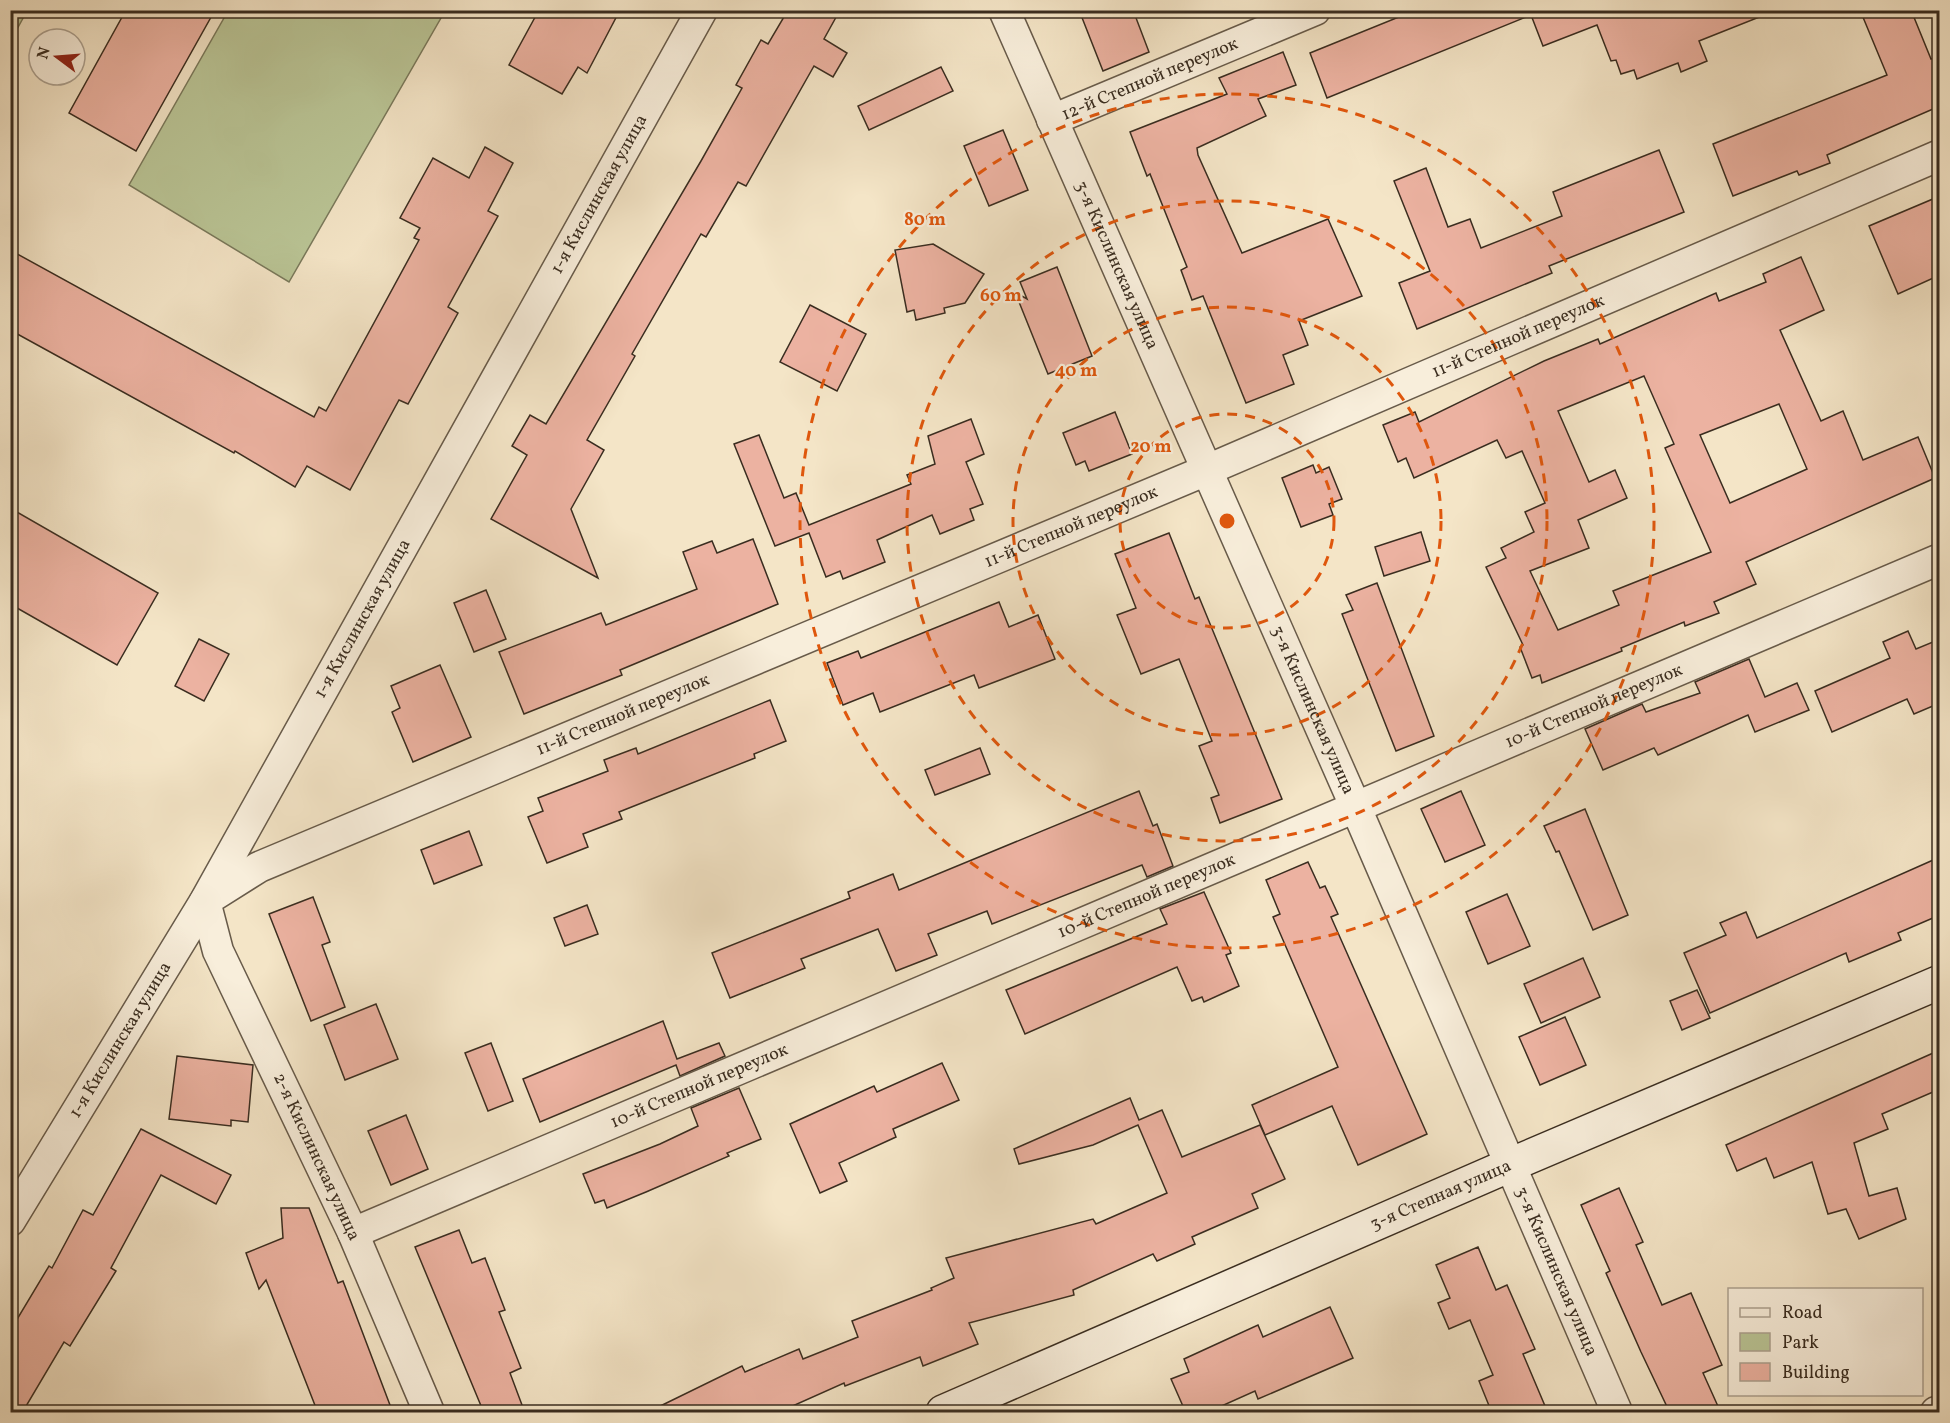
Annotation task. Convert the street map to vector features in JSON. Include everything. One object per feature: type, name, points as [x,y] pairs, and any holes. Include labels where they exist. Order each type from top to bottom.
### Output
[{"type":"street","name":"1-я Кислинская улица","points":[[10,1221],[205,901],[702,10]]},
{"type":"street","name":"3-я Кислинская улица","points":[[1004,10],[1356,808],[1617,1413]]},
{"type":"street","name":"12-й Степной переулок","points":[[1053,120],[1315,10]]},
{"type":"street","name":"11-й Степной переулок","points":[[205,901],[258,867],[1207,470],[1940,155]]},
{"type":"street","name":"10-й Степной переулок","points":[[353,1233],[1940,559]]},
{"type":"street","name":"2-я Кислинская улица","points":[[205,901],[218,951],[353,1233],[429,1413]]},
{"type":"street","name":"3-я Степная улица","points":[[943,1413],[1510,1165],[1940,982]]},
{"type":"green space","points":[[10,11],[27,11],[11,40]]},
{"type":"green space","points":[[228,11],[445,11],[289,282],[129,185]]},
{"type":"building","points":[[126,10],[215,10],[136,151],[69,113],[83,87],[87,87],[87,80]]},
{"type":"building","points":[[539,10],[620,10],[587,73],[578,67],[562,94],[509,65]]},
{"type":"building","points":[[788,10],[840,10],[824,39],[847,53],[833,77],[814,66],[746,186],[738,182],[706,237],[701,234],[632,354],[635,356],[587,440],[604,450],[571,509],[598,578],[491,519],[527,455],[512,446],[530,415],[546,424],[742,88],[736,85],[761,40],[768,44]]},
{"type":"building","points":[[1079,10],[1133,10],[1149,52],[1103,71]]},
{"type":"building","points":[[1416,10],[1772,10],[1772,12],[1699,41],[1707,61],[1681,72],[1678,63],[1637,79],[1634,70],[1621,74],[1616,60],[1611,61],[1597,25],[1543,46],[1531,15],[1327,98],[1310,53]]},
{"type":"building","points":[[1860,10],[1911,10],[1931,59],[1940,56],[1940,106],[1827,155],[1830,163],[1799,175],[1797,171],[1733,196],[1713,144],[1887,75]]},
{"type":"building","points":[[1283,52],[1296,85],[1258,99],[1266,116],[1197,148],[1198,155],[1242,253],[1328,219],[1362,296],[1299,321],[1308,345],[1283,355],[1294,384],[1246,403],[1203,296],[1192,300],[1181,270],[1187,267],[1150,174],[1147,176],[1130,132],[1227,94],[1219,78]]},
{"type":"building","points":[[941,67],[953,91],[869,130],[858,106]]},
{"type":"building","points":[[1003,130],[1028,190],[989,206],[964,146]]},
{"type":"building","points":[[485,147],[513,163],[488,211],[498,216],[448,307],[458,313],[408,404],[399,400],[350,490],[307,466],[295,487],[235,451],[234,453],[10,330],[10,250],[314,417],[319,407],[326,411],[419,240],[414,238],[420,228],[400,218],[433,158],[469,178]]},
{"type":"building","points":[[1659,150],[1684,212],[1549,266],[1552,273],[1417,329],[1399,283],[1430,271],[1394,181],[1426,168],[1448,227],[1470,219],[1481,248],[1562,216],[1553,192]]},
{"type":"building","points":[[1940,196],[1940,275],[1898,294],[1869,226]]},
{"type":"building","points":[[933,244],[984,274],[965,303],[944,308],[945,313],[916,320],[914,310],[907,312],[895,250]]},
{"type":"building","points":[[1801,257],[1824,310],[1780,330],[1821,421],[1843,411],[1863,460],[1918,437],[1935,478],[1746,562],[1756,584],[1714,602],[1719,613],[1685,626],[1684,622],[1621,648],[1622,651],[1542,683],[1540,675],[1532,678],[1520,647],[1523,645],[1486,567],[1506,558],[1501,548],[1534,532],[1525,512],[1545,503],[1522,451],[1506,458],[1497,440],[1414,478],[1406,458],[1398,462],[1383,425],[1415,412],[1419,422],[1544,361],[1598,339],[1600,344],[1716,293],[1719,301],[1766,282],[1763,274]],"holes":[[[1644,376],[1674,444],[1665,448],[1711,552],[1613,591],[1619,605],[1558,630],[1530,571],[1589,548],[1578,520],[1627,498],[1615,470],[1589,482],[1558,411]],[[1779,404],[1807,469],[1730,503],[1700,435]]]},
{"type":"building","points":[[1057,267],[1092,356],[1048,374],[1015,292],[1027,299],[1020,282]]},
{"type":"building","points":[[810,305],[866,334],[837,391],[780,362]]},
{"type":"building","points":[[1115,412],[1132,454],[1089,471],[1085,461],[1076,465],[1063,433]]},
{"type":"building","points":[[971,419],[984,454],[966,462],[983,504],[970,509],[974,520],[940,534],[932,515],[877,540],[885,562],[843,579],[840,571],[826,577],[809,533],[775,546],[734,444],[759,435],[784,498],[796,493],[809,525],[911,484],[907,475],[935,464],[928,436]]},
{"type":"building","points":[[1313,465],[1316,473],[1329,467],[1342,499],[1329,504],[1333,515],[1301,527],[1282,478]]},
{"type":"building","points":[[10,508],[158,593],[117,665],[10,604]]},
{"type":"building","points":[[1421,532],[1430,561],[1384,576],[1375,547]]},
{"type":"building","points":[[1169,533],[1195,599],[1199,597],[1282,799],[1220,823],[1211,798],[1219,795],[1199,746],[1212,741],[1179,659],[1141,674],[1117,615],[1136,608],[1115,554]]},
{"type":"building","points":[[753,539],[778,604],[620,670],[622,675],[524,714],[499,652],[601,613],[606,625],[697,589],[683,552],[712,541],[717,553]]},
{"type":"building","points":[[1377,583],[1434,736],[1396,751],[1342,614],[1353,610],[1346,595]]},
{"type":"building","points":[[486,590],[506,639],[474,652],[454,603]]},
{"type":"building","points":[[999,602],[1009,627],[1038,615],[1055,659],[979,688],[974,675],[880,712],[873,693],[843,705],[827,663],[858,651],[861,658]]},
{"type":"building","points":[[1908,631],[1916,649],[1940,639],[1940,703],[1914,714],[1907,699],[1832,732],[1815,691],[1890,658],[1883,642]]},
{"type":"building","points":[[199,639],[229,654],[204,701],[175,686]]},
{"type":"building","points":[[1749,659],[1765,697],[1797,683],[1809,710],[1755,732],[1748,715],[1658,755],[1654,748],[1603,770],[1585,729],[1642,704],[1646,712],[1700,693],[1695,682]]},
{"type":"building","points":[[440,665],[471,737],[413,762],[392,712],[400,708],[391,686]]},
{"type":"building","points":[[770,700],[786,741],[754,754],[755,758],[619,812],[622,819],[583,834],[588,847],[547,863],[528,817],[543,811],[538,798],[608,771],[604,760],[636,748],[638,754]]},
{"type":"building","points":[[980,748],[990,774],[935,795],[925,770]]},
{"type":"building","points":[[1139,791],[1153,826],[1157,824],[1173,866],[1147,877],[1142,865],[992,924],[987,911],[928,934],[937,955],[896,971],[878,929],[801,959],[805,968],[730,998],[712,953],[850,898],[848,892],[893,874],[899,890]]},
{"type":"building","points":[[1461,791],[1485,845],[1445,862],[1421,809]]},
{"type":"building","points":[[1585,809],[1628,915],[1593,930],[1559,851],[1556,852],[1544,826]]},
{"type":"building","points":[[469,831],[482,865],[434,884],[421,850]]},
{"type":"building","points":[[1940,857],[1940,915],[1898,933],[1901,940],[1849,962],[1846,953],[1710,1013],[1684,953],[1726,935],[1720,923],[1746,912],[1757,938]]},
{"type":"building","points":[[1308,862],[1320,888],[1325,886],[1338,914],[1331,917],[1427,1134],[1358,1165],[1332,1106],[1265,1135],[1252,1105],[1338,1067],[1273,917],[1280,914],[1266,880]]},
{"type":"building","points":[[1204,892],[1231,953],[1226,955],[1239,986],[1204,1002],[1202,997],[1192,1001],[1177,967],[1025,1034],[1006,990],[1167,924],[1160,909]]},
{"type":"building","points":[[1507,894],[1530,946],[1488,964],[1466,912]]},
{"type":"building","points":[[313,897],[330,942],[322,945],[345,1007],[311,1021],[269,914]]},
{"type":"building","points":[[587,905],[598,934],[565,946],[554,918]]},
{"type":"building","points":[[1583,958],[1600,997],[1541,1023],[1524,984]]},
{"type":"building","points":[[1697,990],[1710,1018],[1682,1030],[1670,1001]]},
{"type":"building","points":[[376,1004],[398,1059],[345,1080],[324,1025]]},
{"type":"building","points":[[1565,1017],[1586,1065],[1540,1085],[1519,1037]]},
{"type":"building","points":[[663,1021],[677,1059],[719,1043],[725,1056],[680,1076],[676,1065],[540,1122],[523,1079]]},
{"type":"building","points":[[491,1043],[513,1101],[488,1111],[465,1053]]},
{"type":"building","points":[[1940,1050],[1940,1089],[1882,1114],[1888,1129],[1854,1143],[1869,1196],[1897,1188],[1906,1219],[1859,1239],[1846,1209],[1828,1214],[1812,1162],[1774,1178],[1766,1158],[1737,1171],[1726,1145]]},
{"type":"building","points":[[177,1056],[253,1065],[248,1122],[231,1120],[231,1126],[169,1119]]},
{"type":"building","points":[[942,1063],[959,1100],[893,1129],[896,1137],[839,1163],[847,1181],[820,1193],[790,1124],[874,1086],[877,1092]]},
{"type":"building","points":[[739,1088],[761,1139],[727,1153],[729,1156],[607,1208],[604,1200],[595,1203],[583,1174],[660,1144],[698,1126],[691,1108]]},
{"type":"building","points":[[1130,1098],[1139,1120],[1162,1110],[1182,1157],[1260,1125],[1285,1179],[1252,1194],[1258,1208],[1192,1237],[1195,1244],[1157,1261],[1153,1254],[1073,1290],[1074,1295],[969,1323],[978,1344],[923,1366],[920,1357],[845,1386],[844,1383],[777,1413],[646,1413],[742,1366],[745,1372],[799,1349],[803,1359],[858,1337],[852,1321],[932,1290],[931,1288],[954,1278],[946,1258],[1093,1219],[1096,1224],[1167,1193],[1138,1125],[1093,1145],[1019,1164],[1014,1149]]},
{"type":"building","points":[[406,1115],[428,1169],[391,1185],[368,1131]]},
{"type":"building","points":[[141,1129],[231,1175],[216,1204],[161,1175],[111,1268],[116,1271],[70,1346],[64,1342],[22,1413],[10,1413],[10,1331],[49,1266],[52,1268],[83,1210],[93,1215]]},
{"type":"building","points":[[1619,1188],[1643,1242],[1636,1245],[1662,1305],[1691,1293],[1722,1365],[1703,1373],[1721,1413],[1670,1413],[1641,1352],[1606,1273],[1610,1271],[1581,1205]]},
{"type":"building","points":[[281,1208],[309,1208],[338,1283],[343,1281],[393,1413],[318,1413],[266,1280],[259,1289],[246,1253],[283,1238]]},
{"type":"building","points":[[459,1230],[472,1263],[485,1258],[505,1310],[499,1312],[521,1368],[510,1373],[525,1413],[484,1413],[415,1247]]},
{"type":"building","points":[[1478,1247],[1496,1290],[1507,1285],[1535,1349],[1523,1354],[1548,1413],[1492,1413],[1479,1381],[1493,1375],[1470,1320],[1449,1329],[1438,1303],[1450,1298],[1436,1265]]},
{"type":"building","points":[[1330,1307],[1353,1358],[1258,1399],[1255,1391],[1206,1413],[1186,1413],[1171,1379],[1189,1372],[1184,1359],[1258,1325],[1263,1337]]}]
